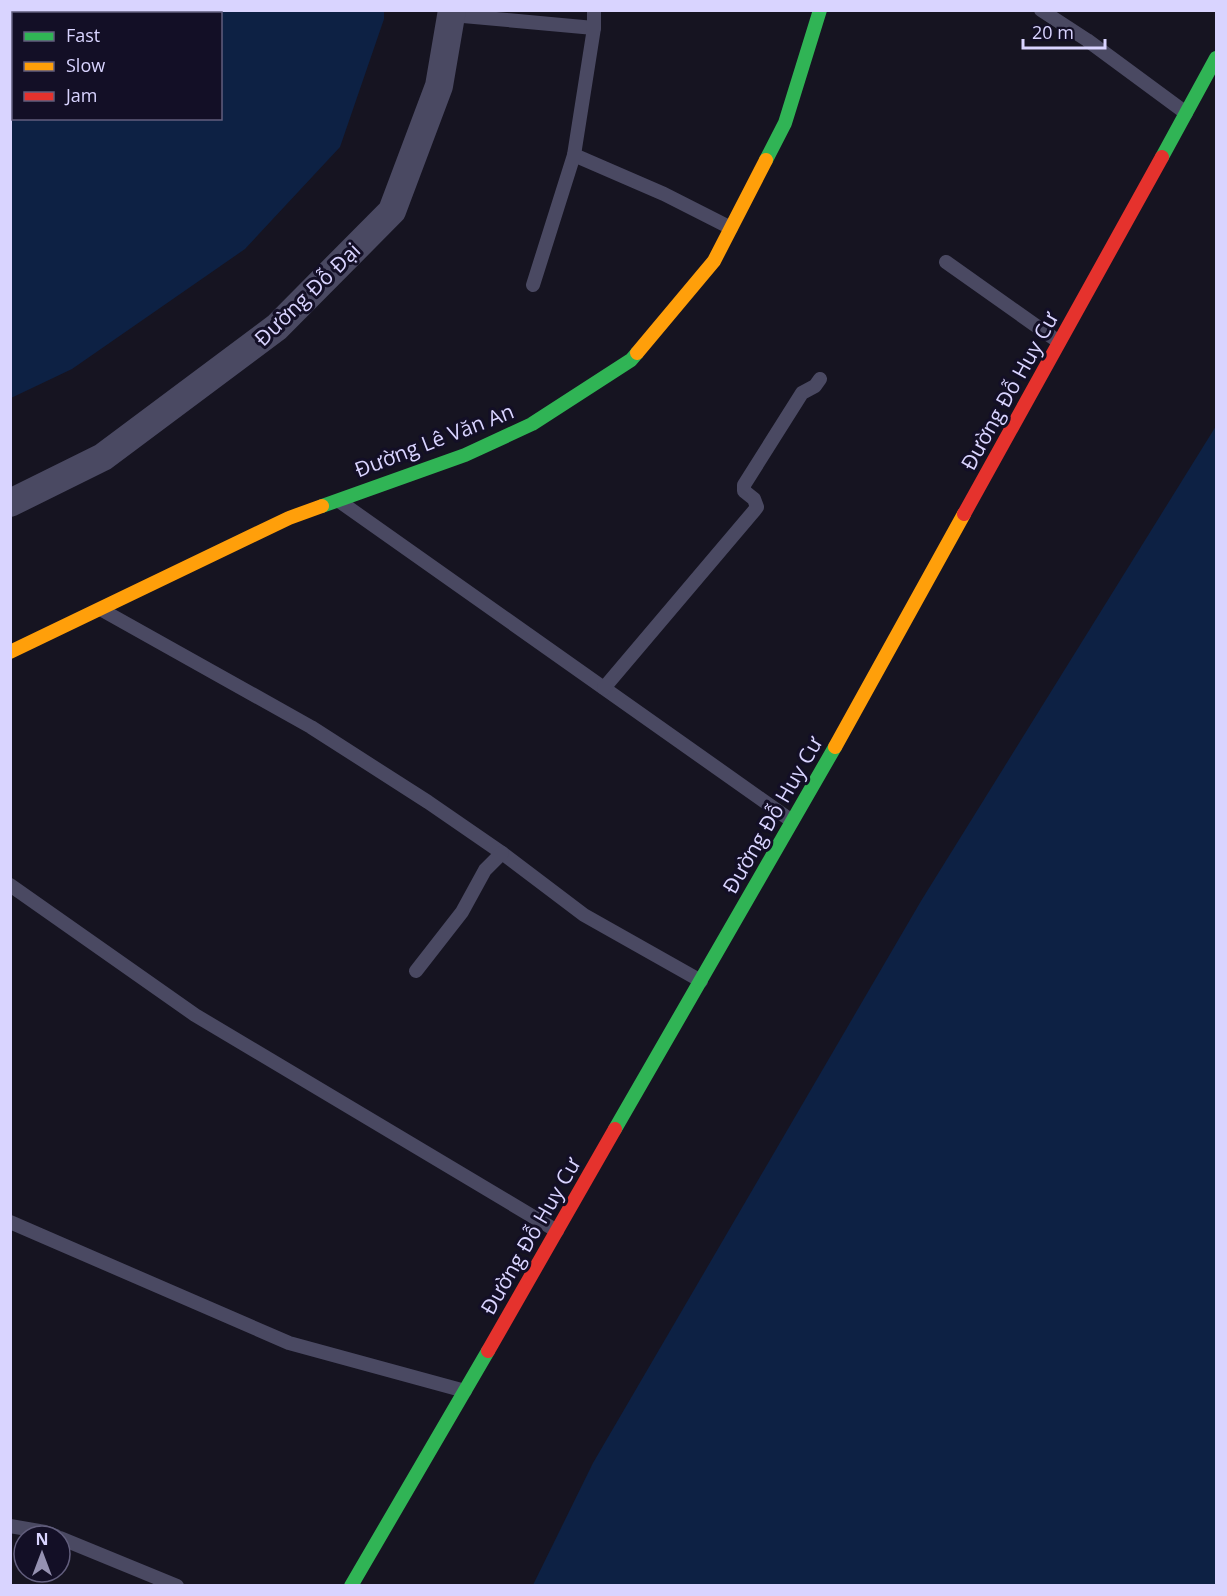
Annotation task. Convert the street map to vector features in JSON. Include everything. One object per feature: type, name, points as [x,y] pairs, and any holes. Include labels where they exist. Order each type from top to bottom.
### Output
[{"type":"street","name":"Đường Lê Văn An","points":[[10,652],[289,518],[465,455],[532,424],[632,360],[714,261],[785,123],[820,10]]},
{"type":"street","name":"Đường Đỗ Đại","points":[[10,503],[103,457],[277,327],[392,211],[439,86],[452,13]]},
{"type":"street","name":"Đường Đỗ Huy Cư","points":[[351,1586],[862,700],[1216,58]]},
{"type":"lane","points":[[533,285],[574,155],[594,28],[594,10]]},
{"type":"lane","points":[[1041,10],[1087,40],[1186,113]]},
{"type":"lane","points":[[452,13],[594,28]]},
{"type":"lane","points":[[574,155],[664,194],[731,228]]},
{"type":"lane","points":[[946,261],[1059,343]]},
{"type":"lane","points":[[604,688],[757,507],[756,502],[744,491],[744,485],[802,393],[815,386],[820,379]]},
{"type":"lane","points":[[338,500],[792,821]]},
{"type":"lane","points":[[100,609],[311,727],[428,802],[502,853],[584,915],[701,981]]},
{"type":"lane","points":[[416,971],[462,912],[485,870],[502,853]]},
{"type":"lane","points":[[10,885],[195,1015],[557,1231]]},
{"type":"lane","points":[[10,1222],[289,1342],[465,1391]]},
{"type":"lane","points":[[72,1543],[177,1586]]},
{"type":"water","points":[[11,10],[384,10],[384,19],[340,147],[245,249],[72,369],[11,398]]},
{"type":"water","points":[[1216,426],[1216,1585],[533,1585],[593,1463],[921,901]]},
{"type":"traffic: fast","points":[[766,160],[785,123],[820,10]]},
{"type":"traffic: fast","points":[[1162,157],[1216,58]]},
{"type":"traffic: fast","points":[[322,506],[465,455],[532,424],[631,360],[637,353]]},
{"type":"traffic: fast","points":[[615,1129],[835,747]]},
{"type":"traffic: fast","points":[[351,1586],[488,1351]]},
{"type":"traffic: slow","points":[[637,353],[714,261],[766,160]]},
{"type":"traffic: slow","points":[[10,652],[289,518],[322,506]]},
{"type":"traffic: slow","points":[[835,747],[964,514]]},
{"type":"traffic: jam","points":[[964,514],[1162,157]]},
{"type":"traffic: jam","points":[[488,1351],[615,1129]]}]
